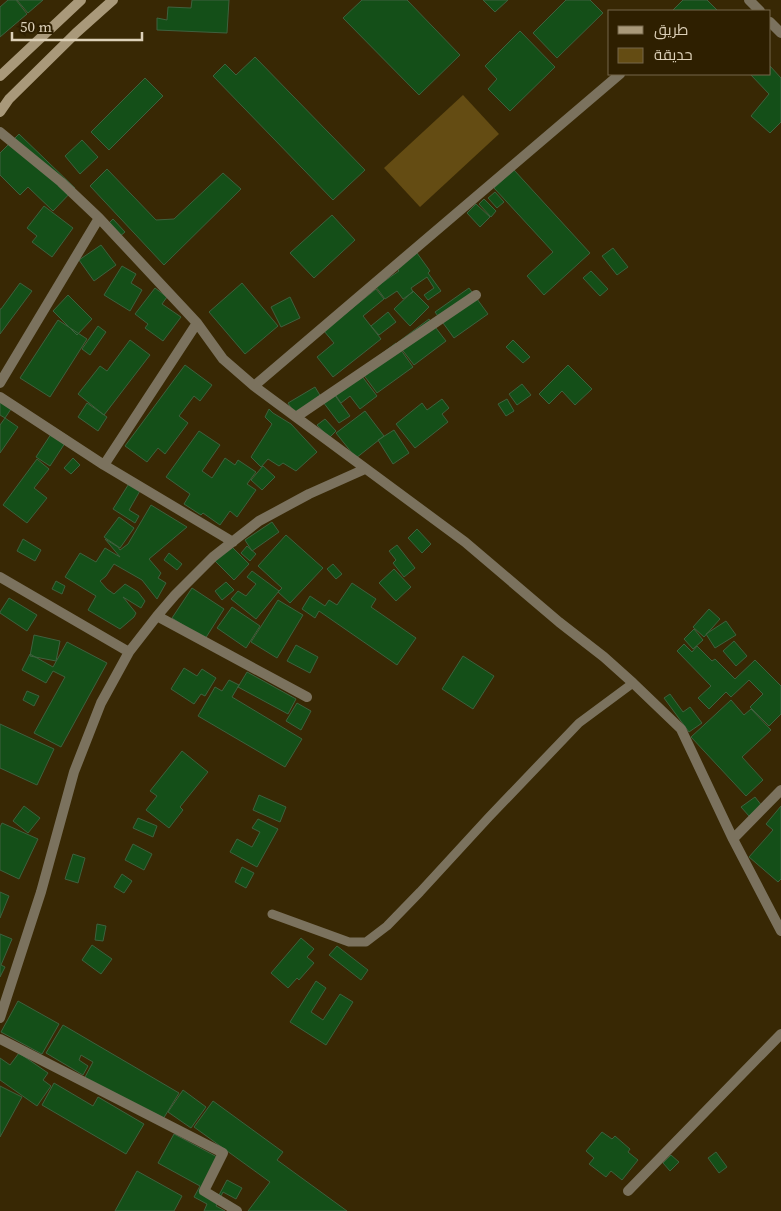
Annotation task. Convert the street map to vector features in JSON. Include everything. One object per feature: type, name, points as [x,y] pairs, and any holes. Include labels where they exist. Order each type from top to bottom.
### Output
[{"type":"main road","points":[[0,76],[81,0]]},
{"type":"main road","points":[[0,112],[9,99],[76,33],[113,0]]},
{"type":"street","points":[[749,0],[759,10]]},
{"type":"street","points":[[771,23],[781,33]]},
{"type":"street","points":[[254,386],[619,75]]},
{"type":"street","points":[[0,132],[61,182],[99,218],[197,323],[223,359],[254,386],[465,542],[559,622],[604,657],[681,729],[733,839],[781,931]]},
{"type":"street","points":[[0,383],[99,218]]},
{"type":"street","points":[[296,417],[476,295]]},
{"type":"street","points":[[104,465],[197,323]]},
{"type":"street","points":[[0,397],[104,465],[232,542]]},
{"type":"street","points":[[0,1018],[41,892],[74,772],[102,703],[129,652],[175,595],[213,557],[259,521],[309,494],[365,469]]},
{"type":"street","points":[[0,577],[129,652]]},
{"type":"street","points":[[157,616],[307,697]]},
{"type":"street","points":[[733,839],[781,790]]},
{"type":"street","points":[[628,1192],[781,1034]]},
{"type":"street","points":[[0,1039],[223,1153],[204,1190],[237,1211]]},
{"type":"lane","points":[[272,914],[349,942],[366,942],[387,926],[579,723],[633,683]]},
{"type":"green space","points":[[463,95],[499,134],[420,207],[384,168]]},
{"type":"building","points":[[8,0],[16,0],[27,14],[0,37],[0,7]]},
{"type":"building","points":[[17,0],[43,0],[28,13]]},
{"type":"building","points":[[192,0],[229,0],[227,33],[157,30],[157,18],[167,20],[168,7],[191,8]]},
{"type":"building","points":[[362,0],[407,0],[460,55],[419,95],[343,18]]},
{"type":"building","points":[[483,0],[508,0],[495,12]]},
{"type":"building","points":[[566,0],[590,0],[603,13],[557,58],[533,33]]},
{"type":"building","points":[[683,0],[707,0],[717,10],[673,10]]},
{"type":"building","points":[[520,31],[555,67],[510,111],[488,89],[497,79],[485,66]]},
{"type":"building","points":[[255,57],[365,170],[333,200],[213,76],[225,64],[236,75]]},
{"type":"building","points":[[771,67],[781,78],[781,122],[770,133],[751,116],[769,94],[751,75],[771,75]]},
{"type":"building","points":[[145,78],[163,96],[109,150],[91,132]]},
{"type":"building","points":[[19,134],[75,188],[53,211],[28,187],[20,195],[0,175],[0,153]]},
{"type":"building","points":[[82,140],[98,157],[80,174],[65,156]]},
{"type":"building","points":[[107,169],[156,220],[174,219],[223,173],[241,189],[164,265],[90,186]]},
{"type":"building","points":[[514,170],[590,253],[544,295],[527,276],[553,252],[494,188]]},
{"type":"building","points":[[495,192],[504,202],[497,208],[488,198]]},
{"type":"building","points":[[484,199],[496,211],[491,217],[479,204]]},
{"type":"building","points":[[476,204],[490,217],[480,227],[467,213]]},
{"type":"building","points":[[44,206],[73,228],[52,257],[32,242],[37,236],[27,228]]},
{"type":"building","points":[[332,215],[355,240],[314,278],[290,253]]},
{"type":"building","points":[[113,219],[125,232],[119,237],[108,224]]},
{"type":"building","points":[[101,245],[116,265],[94,281],[79,260]]},
{"type":"building","points":[[613,248],[628,267],[617,275],[602,256]]},
{"type":"building","points":[[417,253],[441,291],[428,300],[424,295],[434,288],[427,277],[411,288],[413,292],[403,299],[397,291],[385,299],[376,287],[399,271],[396,268]]},
{"type":"building","points":[[122,266],[136,274],[131,283],[142,290],[130,311],[104,295]]},
{"type":"building","points":[[591,271],[608,289],[600,296],[583,278]]},
{"type":"building","points":[[20,283],[32,291],[0,334],[0,309]]},
{"type":"building","points":[[242,283],[278,326],[245,354],[209,312]]},
{"type":"building","points":[[155,288],[167,297],[162,304],[181,317],[163,341],[145,328],[148,324],[135,314]]},
{"type":"building","points":[[469,288],[488,314],[454,338],[435,312]]},
{"type":"building","points":[[376,289],[384,299],[363,316],[381,339],[333,377],[317,357],[334,343],[324,331]]},
{"type":"building","points":[[413,291],[429,307],[410,326],[394,309]]},
{"type":"building","points":[[68,295],[92,319],[77,335],[53,311]]},
{"type":"building","points":[[290,297],[300,318],[281,327],[271,307]]},
{"type":"building","points":[[388,312],[396,322],[379,335],[371,326]]},
{"type":"building","points":[[429,319],[446,341],[414,365],[397,343]]},
{"type":"building","points":[[58,320],[87,339],[50,397],[20,378]]},
{"type":"building","points":[[98,326],[106,332],[90,355],[82,349]]},
{"type":"building","points":[[130,340],[150,355],[104,415],[78,394],[100,366],[107,371]]},
{"type":"building","points":[[513,340],[530,357],[523,363],[506,347]]},
{"type":"building","points":[[396,343],[413,367],[377,393],[360,370]]},
{"type":"building","points":[[185,365],[212,385],[200,401],[194,396],[179,416],[188,423],[165,454],[158,448],[147,462],[125,446]]},
{"type":"building","points":[[568,365],[592,389],[575,405],[562,391],[549,404],[539,394]]},
{"type":"building","points":[[358,371],[377,396],[360,409],[350,396],[341,403],[332,390]]},
{"type":"building","points":[[522,384],[531,395],[517,405],[509,394]]},
{"type":"building","points":[[315,387],[321,397],[295,414],[288,403]]},
{"type":"building","points":[[331,390],[350,416],[339,423],[320,398]]},
{"type":"building","points":[[0,393],[15,403],[5,418],[0,415]]},
{"type":"building","points":[[442,399],[449,408],[442,414],[448,422],[415,448],[396,424],[422,403],[427,410]]},
{"type":"building","points":[[507,399],[514,411],[506,416],[498,404]]},
{"type":"building","points":[[87,403],[107,417],[98,431],[78,417]]},
{"type":"building","points":[[269,409],[291,424],[317,452],[296,471],[283,463],[279,466],[268,459],[261,467],[251,457],[272,424],[265,417]]},
{"type":"building","points":[[365,411],[384,436],[356,458],[336,433]]},
{"type":"building","points":[[5,418],[18,427],[0,453],[0,425]]},
{"type":"building","points":[[325,419],[336,431],[329,438],[317,425]]},
{"type":"building","points":[[55,428],[69,437],[50,466],[36,457]]},
{"type":"building","points":[[394,430],[409,453],[393,464],[378,440]]},
{"type":"building","points":[[199,431],[220,445],[202,471],[212,478],[225,458],[235,465],[238,460],[256,472],[247,484],[256,490],[237,517],[230,511],[220,525],[203,513],[201,515],[184,504],[190,494],[166,477]]},
{"type":"building","points":[[73,458],[80,465],[71,474],[64,468]]},
{"type":"building","points":[[37,459],[49,469],[34,488],[47,498],[27,523],[3,505]]},
{"type":"building","points":[[263,466],[275,477],[262,490],[251,480]]},
{"type":"building","points":[[130,482],[141,489],[129,510],[139,516],[135,523],[113,509]]},
{"type":"building","points":[[151,505],[187,527],[149,559],[161,573],[158,578],[166,583],[157,599],[142,580],[114,564],[100,581],[114,594],[125,584],[138,592],[145,601],[141,608],[123,597],[136,613],[120,629],[88,610],[96,596],[65,577],[80,553],[96,562],[105,548],[120,557],[105,539],[120,550],[128,544]]},
{"type":"building","points":[[119,517],[134,528],[120,548],[104,537]]},
{"type":"building","points":[[272,522],[279,532],[252,551],[245,540]]},
{"type":"building","points":[[417,529],[431,544],[422,553],[408,538]]},
{"type":"building","points":[[286,535],[323,568],[290,603],[278,592],[282,588],[258,566]]},
{"type":"building","points":[[23,539],[41,550],[35,561],[17,551]]},
{"type":"building","points":[[230,545],[249,564],[234,580],[215,561]]},
{"type":"building","points":[[397,545],[415,568],[404,577],[393,563],[396,560],[389,551]]},
{"type":"building","points":[[247,546],[256,554],[250,561],[241,553]]},
{"type":"building","points":[[169,553],[182,564],[177,570],[164,560]]},
{"type":"building","points":[[333,564],[342,574],[336,579],[327,569]]},
{"type":"building","points":[[394,569],[411,587],[396,601],[379,583]]},
{"type":"building","points":[[252,571],[279,591],[256,619],[231,599],[238,591],[246,596],[256,584],[247,577]]},
{"type":"building","points":[[56,581],[65,586],[62,594],[52,589]]},
{"type":"building","points":[[226,582],[234,590],[222,600],[215,591]]},
{"type":"building","points":[[352,583],[376,599],[371,607],[416,638],[397,665],[319,611],[315,618],[302,609],[310,596],[325,606],[329,600],[337,605]]},
{"type":"building","points":[[192,588],[224,609],[205,639],[172,618]]},
{"type":"building","points":[[9,598],[37,615],[27,631],[0,613]]},
{"type":"building","points":[[278,600],[303,615],[277,658],[251,642]]},
{"type":"building","points":[[232,607],[260,626],[246,648],[217,628]]},
{"type":"building","points":[[709,609],[720,619],[704,637],[693,627]]},
{"type":"building","points":[[726,621],[736,635],[715,648],[706,634]]},
{"type":"building","points":[[694,629],[703,640],[693,649],[684,639]]},
{"type":"building","points":[[34,635],[60,641],[56,661],[30,656]]},
{"type":"building","points":[[734,641],[747,656],[736,666],[723,651]]},
{"type":"building","points":[[67,642],[107,663],[61,747],[34,733],[65,677],[53,671],[46,683],[22,670],[30,654],[53,667]]},
{"type":"building","points":[[684,644],[692,652],[697,646],[712,661],[715,659],[735,679],[755,660],[781,686],[781,714],[769,726],[750,707],[763,694],[749,680],[731,697],[726,692],[709,709],[698,698],[711,686],[677,651]]},
{"type":"building","points":[[296,645],[318,657],[310,673],[287,661]]},
{"type":"building","points":[[463,656],[494,676],[473,709],[442,689]]},
{"type":"building","points":[[184,668],[197,676],[202,669],[216,678],[205,696],[201,694],[194,704],[171,689]]},
{"type":"building","points":[[247,672],[296,699],[288,714],[238,687]]},
{"type":"building","points":[[229,680],[239,685],[232,697],[302,739],[285,767],[198,716],[215,687],[222,691]]},
{"type":"building","points":[[27,691],[39,696],[34,706],[23,700]]},
{"type":"building","points":[[670,694],[683,712],[690,707],[702,723],[689,732],[664,698]]},
{"type":"building","points":[[731,700],[744,715],[751,709],[771,730],[742,757],[763,780],[746,796],[691,737]]},
{"type":"building","points":[[297,703],[311,711],[301,730],[286,721]]},
{"type":"building","points":[[0,724],[54,749],[37,785],[0,768]]},
{"type":"building","points":[[182,751],[208,772],[180,807],[183,810],[169,828],[146,810],[157,796],[150,791]]},
{"type":"building","points":[[259,795],[286,807],[280,822],[253,810]]},
{"type":"building","points":[[755,797],[762,806],[749,816],[741,807]]},
{"type":"building","points":[[24,806],[40,818],[28,833],[13,821]]},
{"type":"building","points":[[781,806],[781,879],[778,882],[749,857],[773,830],[766,824]]},
{"type":"building","points":[[138,818],[157,826],[153,837],[133,828]]},
{"type":"building","points":[[258,819],[278,829],[257,867],[230,852],[237,839],[252,847],[260,832],[252,828]]},
{"type":"building","points":[[2,823],[38,839],[19,879],[0,870],[0,827]]},
{"type":"building","points":[[133,844],[152,854],[144,870],[125,860]]},
{"type":"building","points":[[73,854],[85,858],[78,883],[65,879]]},
{"type":"building","points":[[242,867],[254,873],[246,888],[235,882]]},
{"type":"building","points":[[122,874],[132,881],[124,893],[114,887]]},
{"type":"building","points":[[0,892],[9,896],[0,918]]},
{"type":"building","points":[[97,924],[106,926],[103,941],[95,940]]},
{"type":"building","points":[[0,934],[12,939],[1,965],[5,967],[0,977]]},
{"type":"building","points":[[301,938],[314,949],[307,957],[314,963],[299,980],[297,978],[288,988],[271,973]]},
{"type":"building","points":[[92,945],[112,959],[101,974],[82,960]]},
{"type":"building","points":[[337,946],[368,970],[361,980],[329,955]]},
{"type":"building","points":[[316,981],[326,988],[311,1012],[323,1020],[340,994],[353,1002],[326,1045],[290,1022]]},
{"type":"building","points":[[18,1001],[59,1024],[42,1054],[1,1032]]},
{"type":"building","points":[[63,1025],[179,1093],[160,1124],[84,1079],[93,1062],[81,1055],[79,1060],[88,1066],[83,1075],[46,1053]]},
{"type":"building","points":[[19,1053],[48,1073],[43,1080],[51,1086],[37,1106],[0,1080],[0,1058],[10,1065]]},
{"type":"building","points":[[54,1083],[93,1106],[98,1097],[144,1124],[126,1154],[42,1105]]},
{"type":"building","points":[[0,1086],[22,1097],[0,1137]]},
{"type":"building","points":[[183,1090],[206,1107],[191,1128],[168,1112]]},
{"type":"building","points":[[213,1101],[283,1152],[277,1160],[347,1211],[248,1211],[270,1182],[194,1127]]},
{"type":"building","points":[[602,1132],[612,1139],[615,1136],[630,1149],[628,1152],[638,1160],[622,1180],[611,1171],[606,1177],[589,1164],[594,1158],[586,1151]]},
{"type":"building","points":[[174,1134],[219,1158],[207,1189],[219,1195],[227,1180],[242,1188],[236,1199],[223,1192],[216,1206],[225,1211],[204,1211],[207,1204],[194,1197],[200,1186],[158,1163]]},
{"type":"building","points":[[716,1152],[727,1167],[719,1173],[708,1158]]},
{"type":"building","points":[[671,1155],[679,1162],[670,1171],[663,1163]]},
{"type":"building","points":[[137,1171],[182,1196],[174,1211],[115,1211]]}]
